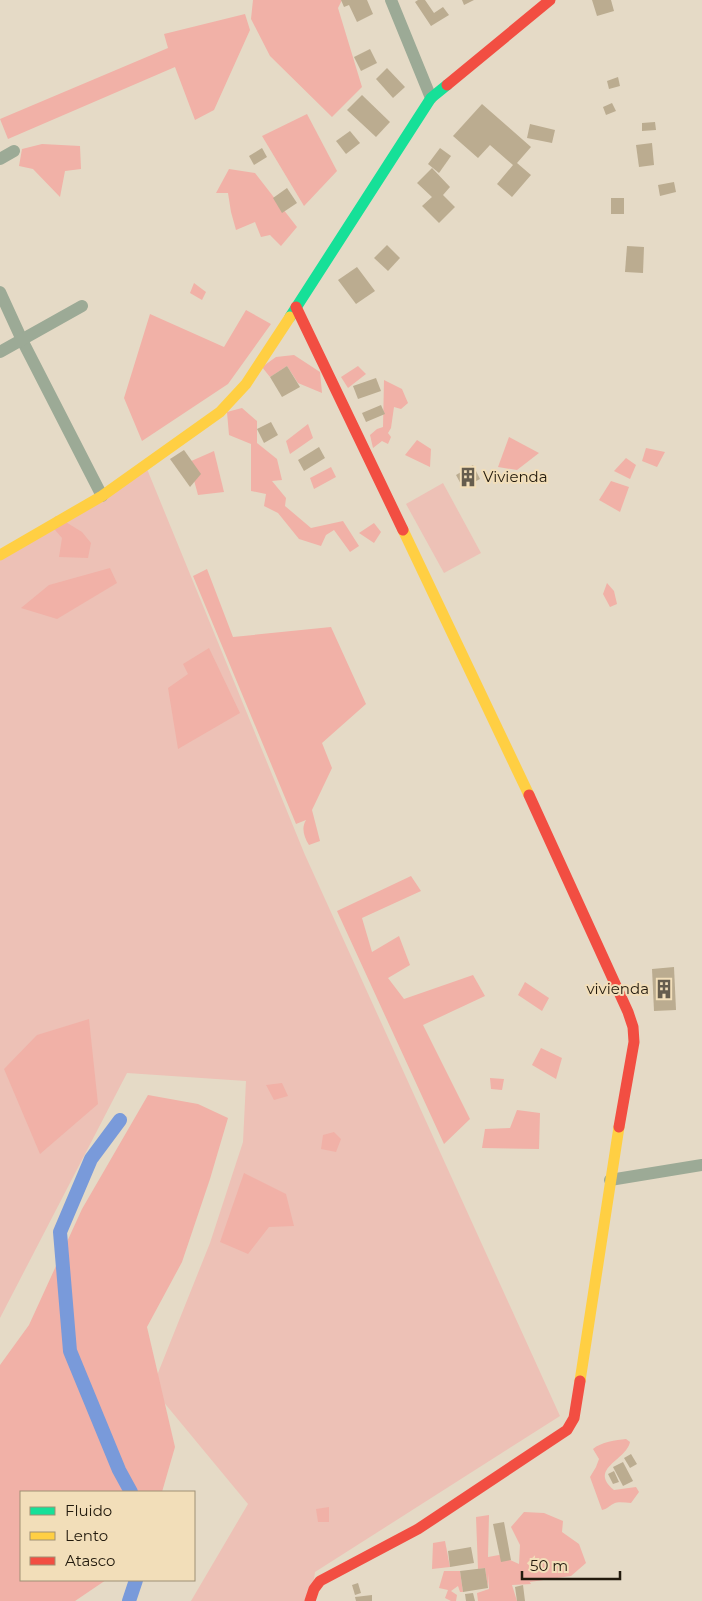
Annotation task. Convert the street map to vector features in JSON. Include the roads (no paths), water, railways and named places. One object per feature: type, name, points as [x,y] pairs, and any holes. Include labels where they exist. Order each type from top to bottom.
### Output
[{"type":"street","points":[[391,0],[432,98]]},
{"type":"street","points":[[0,555],[102,496],[220,412],[246,384],[432,98],[550,0]]},
{"type":"street","points":[[0,159],[14,151]]},
{"type":"street","points":[[0,292],[22,340],[102,496]]},
{"type":"street","points":[[0,352],[82,306]]},
{"type":"street","points":[[296,307],[502,737],[628,1012],[633,1027],[634,1042],[610,1180],[574,1418],[567,1430],[554,1440],[418,1529],[320,1580],[314,1589],[310,1601]]},
{"type":"street","points":[[610,1180],[702,1165]]},
{"type":"waterway","points":[[120,1120],[91,1159],[60,1232],[70,1351],[119,1470],[130,1491]]},
{"type":"waterway","points":[[129,1601],[136,1581]]},
{"type":"place","name":"Vivienda","points":[[468,477]]},
{"type":"place","name":"vivienda","points":[[664,989]]}]
